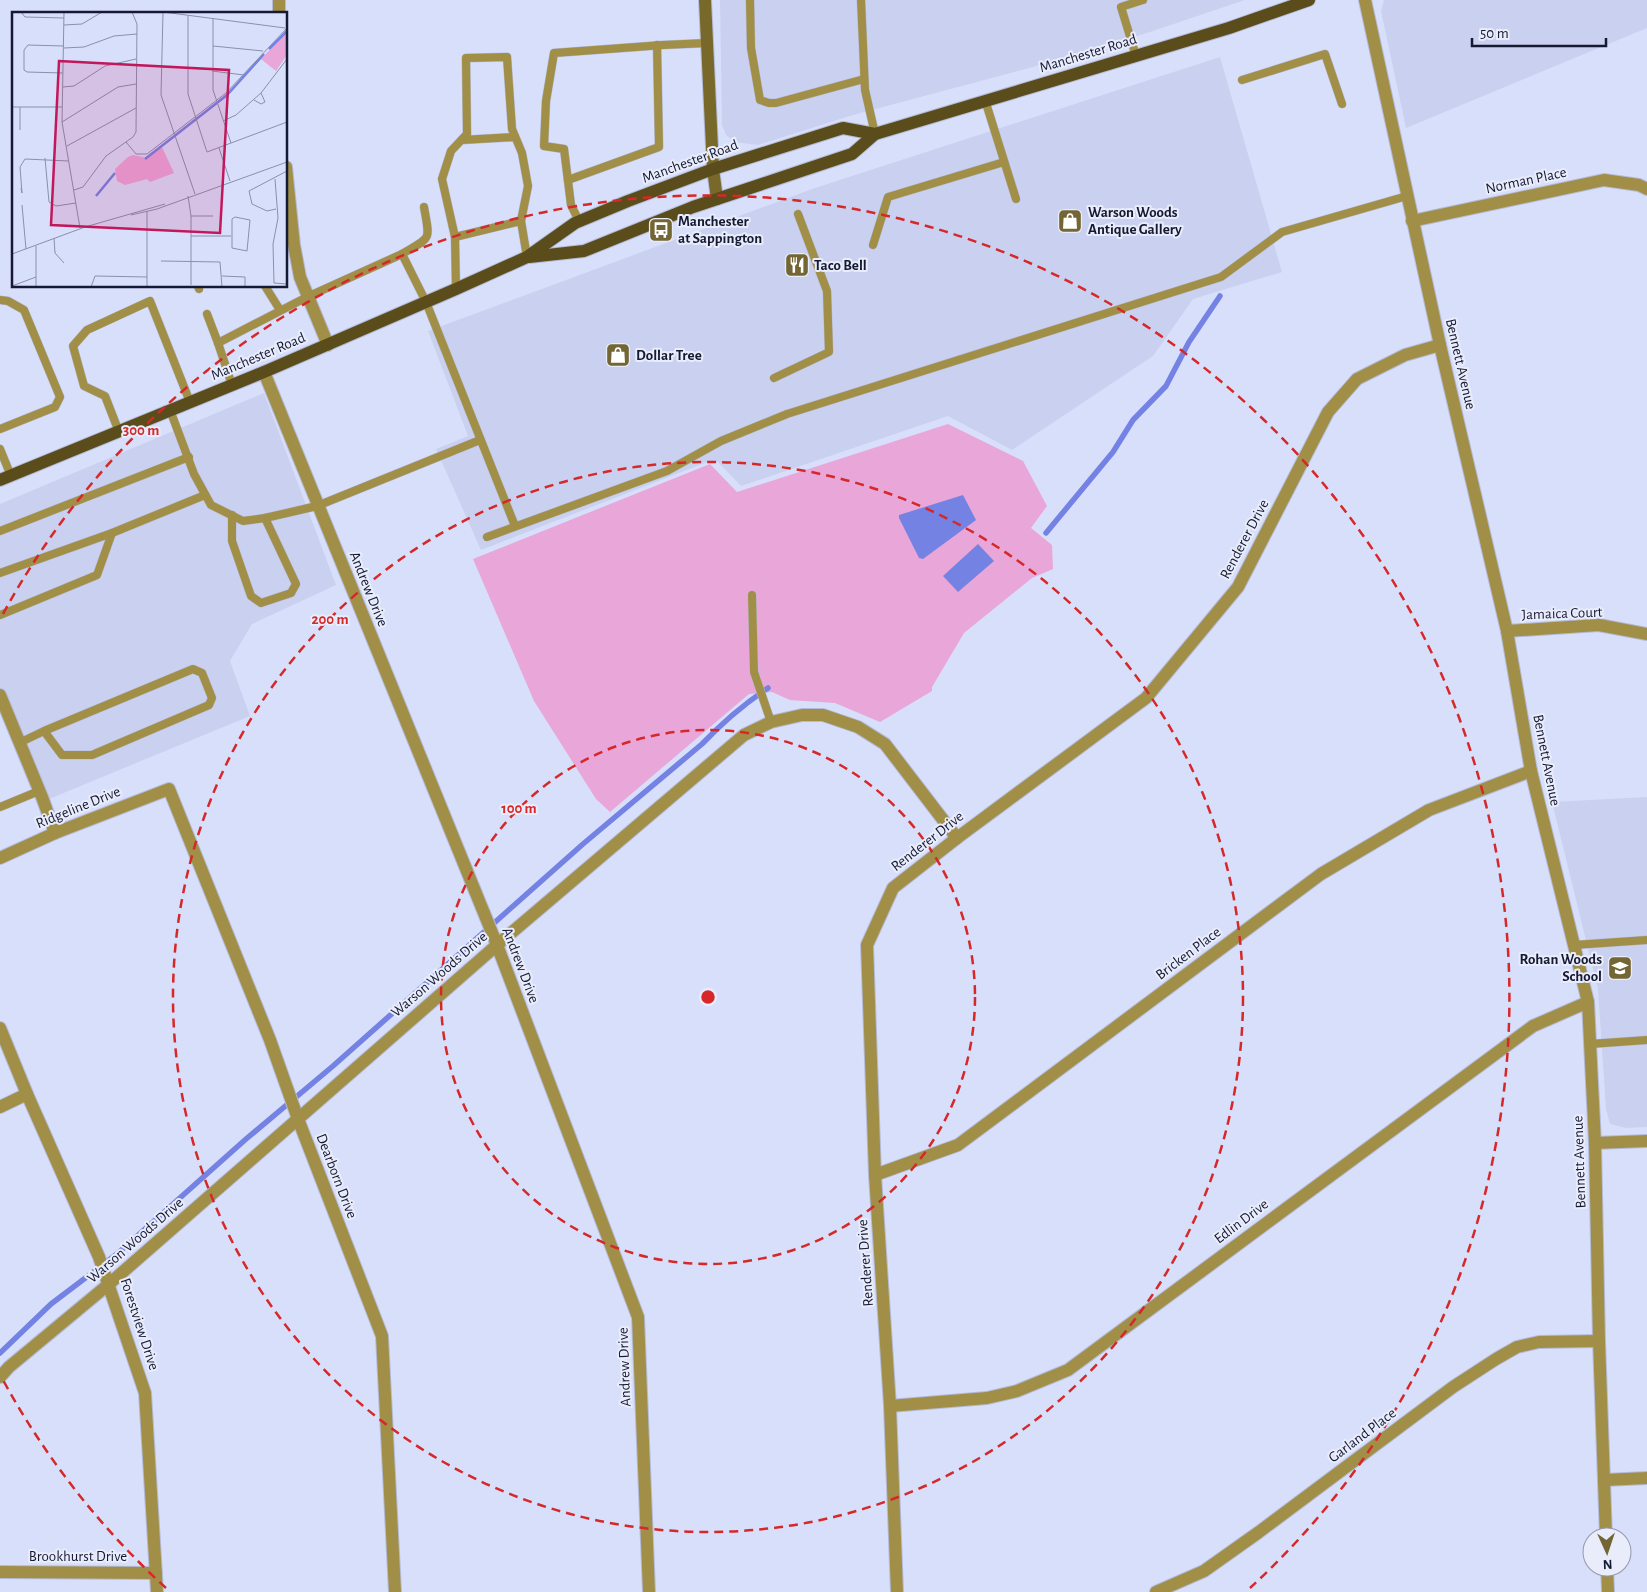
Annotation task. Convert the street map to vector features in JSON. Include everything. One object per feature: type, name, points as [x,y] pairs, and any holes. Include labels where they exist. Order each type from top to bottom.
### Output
[{"type":"main road","name":"Manchester Road","points":[[527,257],[584,251],[717,199],[852,154],[875,134],[1228,28],[1309,0]]},
{"type":"main road","name":"Manchester Road","points":[[5,478],[264,372],[456,289],[527,257],[579,221],[713,168],[842,128],[875,134]]},
{"type":"street","points":[[705,0],[713,168],[717,199]]},
{"type":"street","name":"Bennett Avenue","points":[[1364,0],[1440,345],[1507,631],[1531,772],[1588,1002],[1595,1143],[1606,1527]]},
{"type":"street","name":"Norman Place","points":[[1412,221],[1604,180],[1639,185],[1647,189]]},
{"type":"street","points":[[288,184],[300,277],[328,345]]},
{"type":"street","name":"Renderer Drive","points":[[897,1592],[890,1406],[875,1175],[867,945],[893,888],[957,838],[1146,698],[1238,587],[1328,412],[1357,380],[1406,355],[1440,345]]},
{"type":"street","name":"Andrew Drive","points":[[264,372],[495,940],[638,1317],[649,1592]]},
{"type":"street","name":"Jamaica Court","points":[[1507,631],[1599,625],[1647,634]]},
{"type":"street","points":[[0,695],[54,833]]},
{"type":"street","name":"Warson Woods Drive","points":[[0,1377],[107,1279],[495,940],[744,735],[771,722],[802,715],[823,716],[858,727],[885,744],[957,838]]},
{"type":"street","name":"Bricken Place","points":[[875,1175],[958,1145],[1321,874],[1429,810],[1531,772]]},
{"type":"street","name":"Ridgeline Drive","points":[[0,858],[54,833],[169,789]]},
{"type":"street","name":"Dearborn Drive","points":[[169,789],[252,996],[382,1336],[395,1592]]},
{"type":"street","name":"Edlin Drive","points":[[890,1406],[988,1398],[1017,1391],[1068,1370],[1533,1026],[1588,1002]]},
{"type":"street","name":"Forestview Drive","points":[[0,1028],[99,1257],[146,1393],[156,1592]]},
{"type":"street","points":[[0,1107],[27,1094]]},
{"type":"street","points":[[1595,1143],[1647,1141]]},
{"type":"street","name":"Garland Place","points":[[1156,1592],[1204,1571],[1452,1387],[1517,1347],[1539,1342],[1599,1341]]},
{"type":"street","points":[[1604,1480],[1647,1478]]},
{"type":"street","name":"Brookhurst Drive","points":[[0,1572],[156,1572]]},
{"type":"street","points":[[1607,1577],[1608,1592]]},
{"type":"lane","points":[[750,0],[751,48],[760,100],[769,104],[776,103],[864,80]]},
{"type":"lane","points":[[861,0],[865,90],[875,134]]},
{"type":"lane","points":[[1136,56],[1122,7],[1143,0]]},
{"type":"lane","points":[[579,221],[571,205],[564,149],[544,146],[546,101],[554,54],[657,45],[707,43]]},
{"type":"lane","points":[[568,180],[660,147],[657,45]]},
{"type":"lane","points":[[1242,80],[1325,54],[1342,104]]},
{"type":"lane","points":[[456,289],[455,237],[442,180],[451,151],[468,134],[466,58],[507,57],[512,129],[522,153],[528,186],[522,221],[527,257]]},
{"type":"lane","points":[[985,100],[1016,199]]},
{"type":"lane","points":[[462,140],[515,137]]},
{"type":"lane","points":[[873,245],[888,197],[1004,162]]},
{"type":"lane","points":[[487,537],[667,471],[721,441],[788,414],[1222,277],[1282,232],[1407,196]]},
{"type":"lane","points":[[218,343],[280,310],[402,254],[426,239],[429,234],[424,207]]},
{"type":"lane","points":[[774,378],[829,352],[827,291],[798,214]]},
{"type":"lane","points":[[455,237],[522,221]]},
{"type":"lane","points":[[402,254],[426,302],[515,526]]},
{"type":"lane","points":[[266,288],[280,310]]},
{"type":"lane","points":[[0,300],[8,301],[24,310],[60,397],[55,407],[0,429]]},
{"type":"lane","points":[[119,432],[105,396],[84,386],[73,346],[87,330],[150,301],[190,402]]},
{"type":"lane","points":[[207,314],[232,385]]},
{"type":"lane","points":[[170,410],[194,474],[211,505],[243,521],[317,506],[480,440]]},
{"type":"lane","points":[[0,449],[5,478]]},
{"type":"lane","points":[[0,531],[189,457]]},
{"type":"lane","points":[[0,573],[112,533],[206,494]]},
{"type":"lane","points":[[232,516],[232,541],[251,596],[261,603],[291,593],[296,584],[265,518]]},
{"type":"lane","points":[[0,615],[96,576],[112,533]]},
{"type":"lane","points":[[752,595],[754,672],[771,722]]},
{"type":"lane","points":[[19,743],[44,731],[193,669],[202,673],[212,698],[209,706],[92,755],[62,755],[44,731]]},
{"type":"lane","points":[[0,807],[39,791]]},
{"type":"lane","points":[[1574,945],[1647,940]]},
{"type":"lane","points":[[1590,1044],[1647,1040]]},
{"type":"shaded area","points":[[720,0],[1245,0],[1147,33],[1033,67],[853,115],[758,145],[735,142],[726,135],[722,125]]},
{"type":"shaded area","points":[[1384,0],[1647,0],[1647,28],[1406,128],[1381,11]]},
{"type":"shaded area","points":[[1220,57],[1282,272],[1193,299],[1153,356],[1012,450],[948,416],[741,486],[718,462],[707,462],[481,550],[436,449],[468,436],[428,331],[815,188]]},
{"type":"shaded area","points":[[264,393],[336,585],[252,624],[230,661],[250,716],[37,804],[0,713],[0,504]]},
{"type":"shaded area","points":[[948,424],[1023,461],[1047,506],[1031,528],[1052,545],[1053,569],[1032,578],[964,633],[932,687],[932,691],[880,722],[835,703],[790,700],[772,692],[749,694],[610,812],[596,799],[534,701],[473,559],[710,464],[737,492]]},
{"type":"shaded area","name":"Rohan Woods School","points":[[1647,797],[1647,1127],[1626,1128],[1610,1124],[1606,1109],[1598,989],[1552,802]]},
{"type":"water","points":[[963,495],[976,520],[923,559],[919,558],[899,515]]},
{"type":"water","points":[[978,544],[994,561],[958,592],[943,576]]},
{"type":"waterway","points":[[1046,533],[1113,452],[1133,420],[1166,386],[1189,342],[1220,296]]},
{"type":"waterway","points":[[0,1353],[51,1304],[117,1254],[246,1139],[333,1066],[583,844],[702,744],[734,714],[768,688]]},
{"type":"place","name":"Warson Woods Antique Gallery","points":[[1070,221]]},
{"type":"place","name":"Manchester at Sappington","points":[[661,230]]},
{"type":"place","name":"Taco Bell","points":[[797,265]]},
{"type":"place","name":"Dollar Tree","points":[[618,355]]},
{"type":"place","name":"Rohan Woods School","points":[[1620,968]]}]
